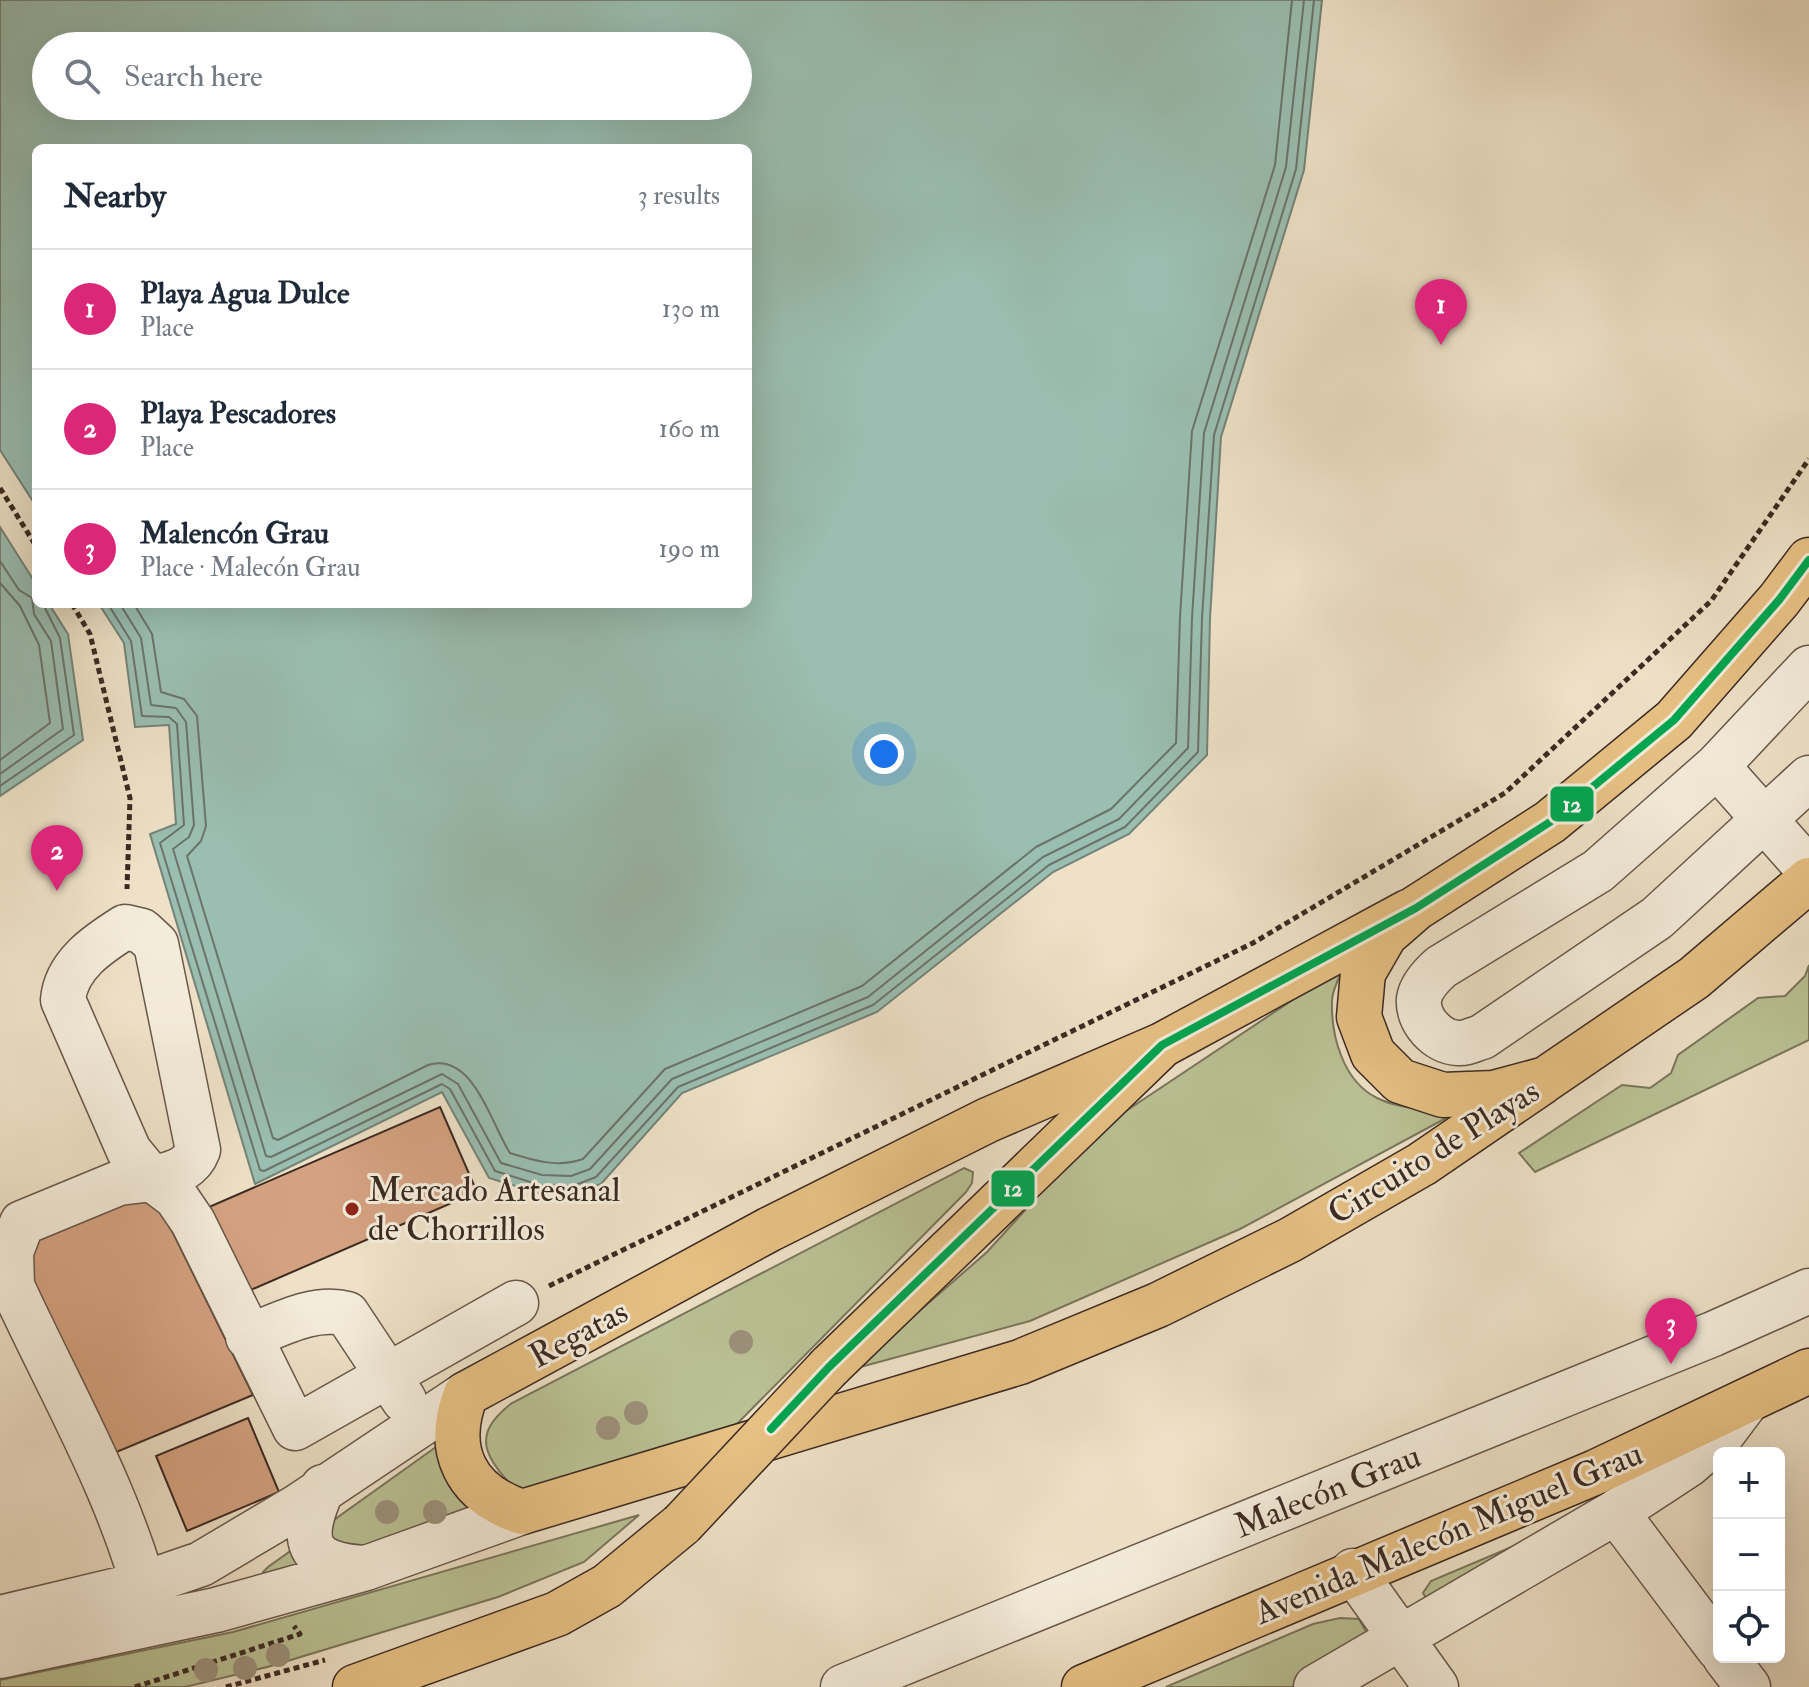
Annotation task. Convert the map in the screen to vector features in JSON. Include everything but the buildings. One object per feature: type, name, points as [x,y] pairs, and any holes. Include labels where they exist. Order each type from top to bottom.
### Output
[{"type":"main road","points":[[355,1687],[557,1614],[607,1586],[682,1524],[829,1367],[1162,1045],[1416,908],[1550,822],[1674,720],[1779,600],[1809,560]]},
{"type":"main road","name":"Circuito de Playas","points":[[1020,1362],[1158,1305],[1290,1240],[1422,1164],[1694,978],[1809,880]]},
{"type":"main road","points":[[1416,908],[1385,935],[1363,973],[1359,1017],[1373,1054],[1400,1081],[1443,1095],[1494,1093],[1546,1079]]},
{"type":"main road","name":"Regatas","points":[[466,1394],[770,1229],[988,1120],[1162,1045]]},
{"type":"main road","name":"Regatas","points":[[522,1512],[1020,1362]]},
{"type":"main road","name":"Avenida Malecón Miguel Grau","points":[[1084,1687],[1353,1571],[1596,1472],[1808,1373]]},
{"type":"main road","points":[[466,1394],[458,1414],[455,1435],[459,1457],[483,1492],[501,1505],[522,1512]]},
{"type":"street","points":[[1809,668],[1717,766],[1598,871],[1441,967],[1428,979],[1419,999],[1423,1019],[1435,1035],[1458,1044],[1482,1037],[1657,918],[1766,821],[1809,778]]},
{"type":"street","points":[[1717,766],[1809,870]]},
{"type":"street","points":[[148,1604],[119,1506],[6,1285],[11,1252],[22,1223],[119,1183],[152,1179],[181,1171],[194,1161],[198,1150],[156,944],[142,931],[125,927],[84,957],[64,985],[63,1000],[129,1151],[152,1179],[176,1197],[193,1222],[295,1428],[390,1378],[516,1303]]},
{"type":"street","name":"Malecón Grau","points":[[843,1687],[1713,1334],[1809,1291]]},
{"type":"street","points":[[248,1337],[332,1310],[347,1314],[410,1406],[421,1408],[466,1394]]},
{"type":"street","name":"Regatas","points":[[0,1656],[148,1604],[201,1564],[466,1394]]},
{"type":"street","points":[[1316,1687],[1616,1512],[1700,1455],[1720,1437],[1747,1401]]},
{"type":"street","points":[[323,1487],[309,1527],[315,1551],[336,1567],[366,1568]]},
{"type":"street","name":"Regatas","points":[[0,1618],[272,1594],[366,1568],[522,1512]]},
{"type":"street","points":[[1616,1512],[1713,1641]]},
{"type":"street","points":[[1353,1571],[1399,1641],[1436,1687]]},
{"type":"street","points":[[1730,1663],[1748,1687]]},
{"type":"path","points":[[516,1303],[1253,943],[1505,793],[1711,601],[1809,459]]},
{"type":"path","points":[[0,488],[32,540]]},
{"type":"path","points":[[74,608],[90,634],[130,798],[125,927]]},
{"type":"path","points":[[135,1687],[300,1634],[272,1594]]},
{"type":"green space","points":[[1345,965],[1333,992],[1332,1015],[1341,1056],[1355,1081],[1377,1098],[1397,1105],[1463,1109],[1240,1229],[1030,1321],[853,1369],[987,1252],[1099,1129]]},
{"type":"green space","points":[[1809,965],[1809,1040],[1535,1172],[1519,1153],[1622,1085],[1650,1088],[1671,1073],[1678,1055],[1758,998],[1785,996],[1805,976]]},
{"type":"green space","points":[[964,1168],[973,1172],[972,1183],[966,1192],[727,1434],[517,1492],[497,1469],[487,1448],[486,1437],[498,1415],[512,1403]]},
{"type":"green space","points":[[436,1447],[441,1447],[481,1514],[264,1578],[263,1572],[268,1567]]},
{"type":"green space","points":[[1613,1504],[1427,1600],[1423,1593],[1431,1581]]},
{"type":"green space","points":[[639,1515],[584,1562],[498,1597],[271,1666],[185,1687],[0,1687],[0,1680],[233,1632]]},
{"type":"green space","points":[[1340,1618],[1359,1619],[1369,1637],[1300,1687],[1166,1687],[1313,1624]]},
{"type":"water","points":[[0,0],[1322,0],[1304,170],[1221,437],[1210,618],[1207,755],[1129,834],[1053,872],[877,1012],[682,1093],[601,1184],[574,1194],[538,1193],[489,1178],[442,1092],[255,1184],[150,834],[176,824],[169,725],[135,727],[124,643],[102,608],[752,608],[752,144],[32,144],[32,500],[0,450]]},
{"type":"water","points":[[0,527],[32,578],[32,608],[52,608],[68,634],[83,740],[0,796]]},
{"type":"transit line","name":"12","points":[[771,1429],[829,1367],[1162,1045],[1416,908],[1550,822],[1674,720],[1779,600],[1809,560]]},
{"type":"place","name":"Playa Agua Dulce","points":[[1441,345]]},
{"type":"place","name":"Playa Pescadores","points":[[57,891]]},
{"type":"place","name":"Mercado Artesanal de Chorrillos","points":[[352,1209]]},
{"type":"place","name":"Malencón Grau","points":[[1671,1364]]}]
